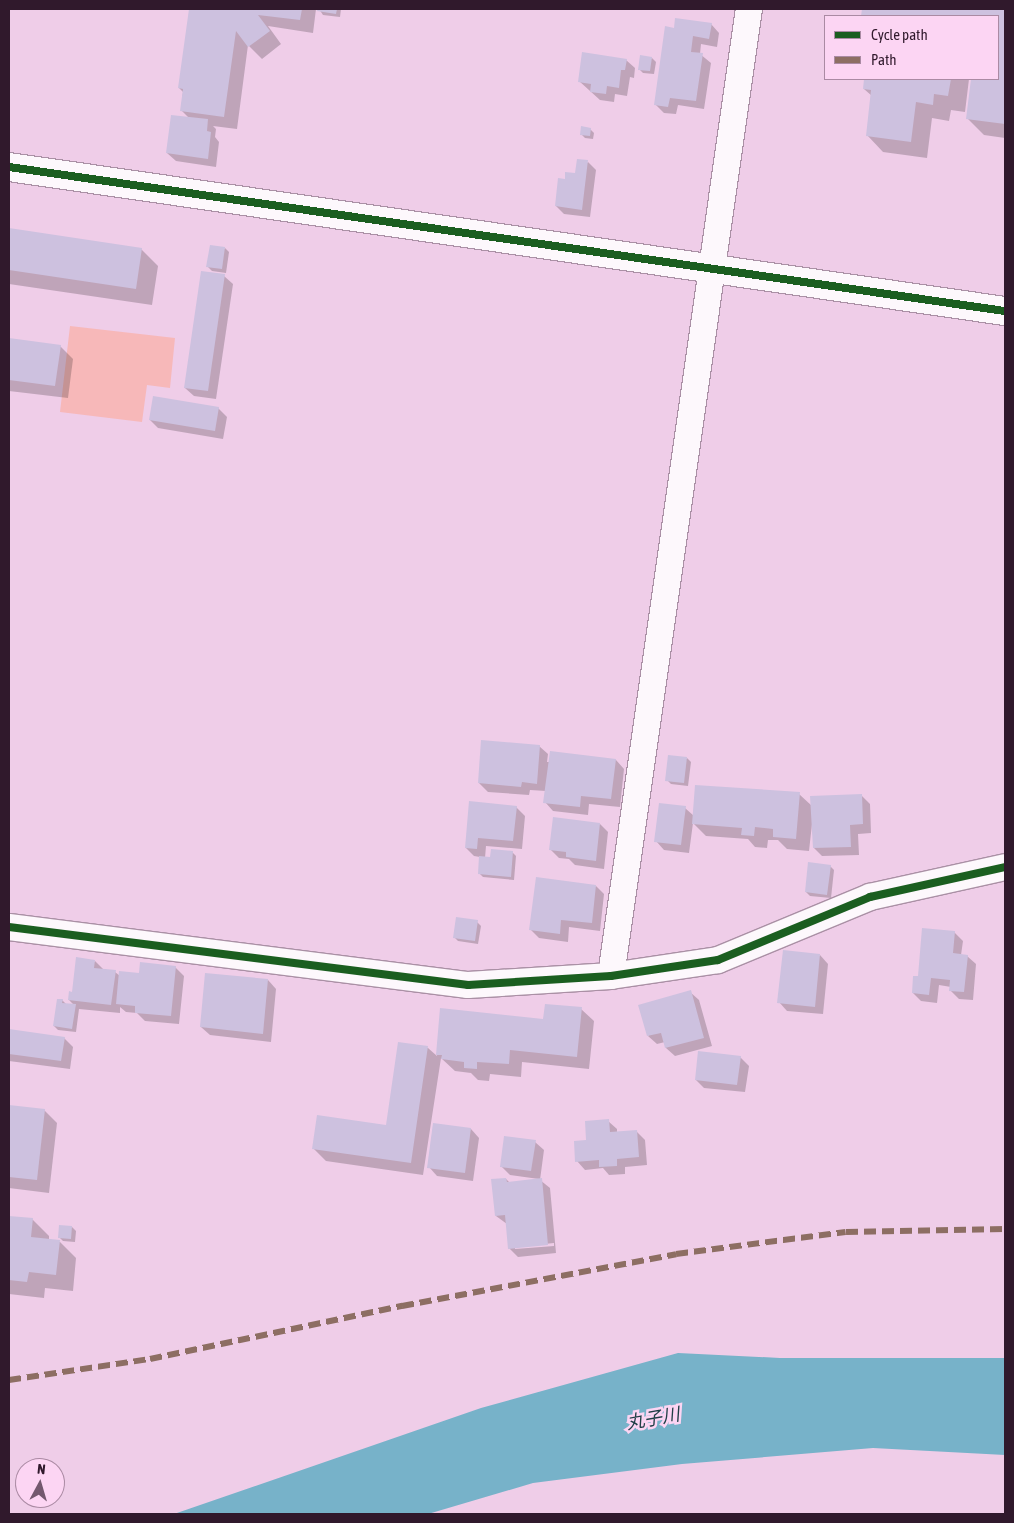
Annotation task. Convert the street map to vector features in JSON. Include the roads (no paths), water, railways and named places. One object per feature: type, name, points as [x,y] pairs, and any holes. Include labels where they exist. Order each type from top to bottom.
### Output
[{"type":"street","points":[[611,976],[750,9]]},
{"type":"street","points":[[9,167],[1005,311]]},
{"type":"street","points":[[9,927],[468,985],[611,976],[718,960],[870,897],[1005,867]]},
{"type":"water","name":"丸子川","points":[[678,1353],[780,1358],[1005,1358],[1005,1455],[873,1448],[682,1464],[533,1483],[428,1514],[174,1514],[481,1408]]}]
